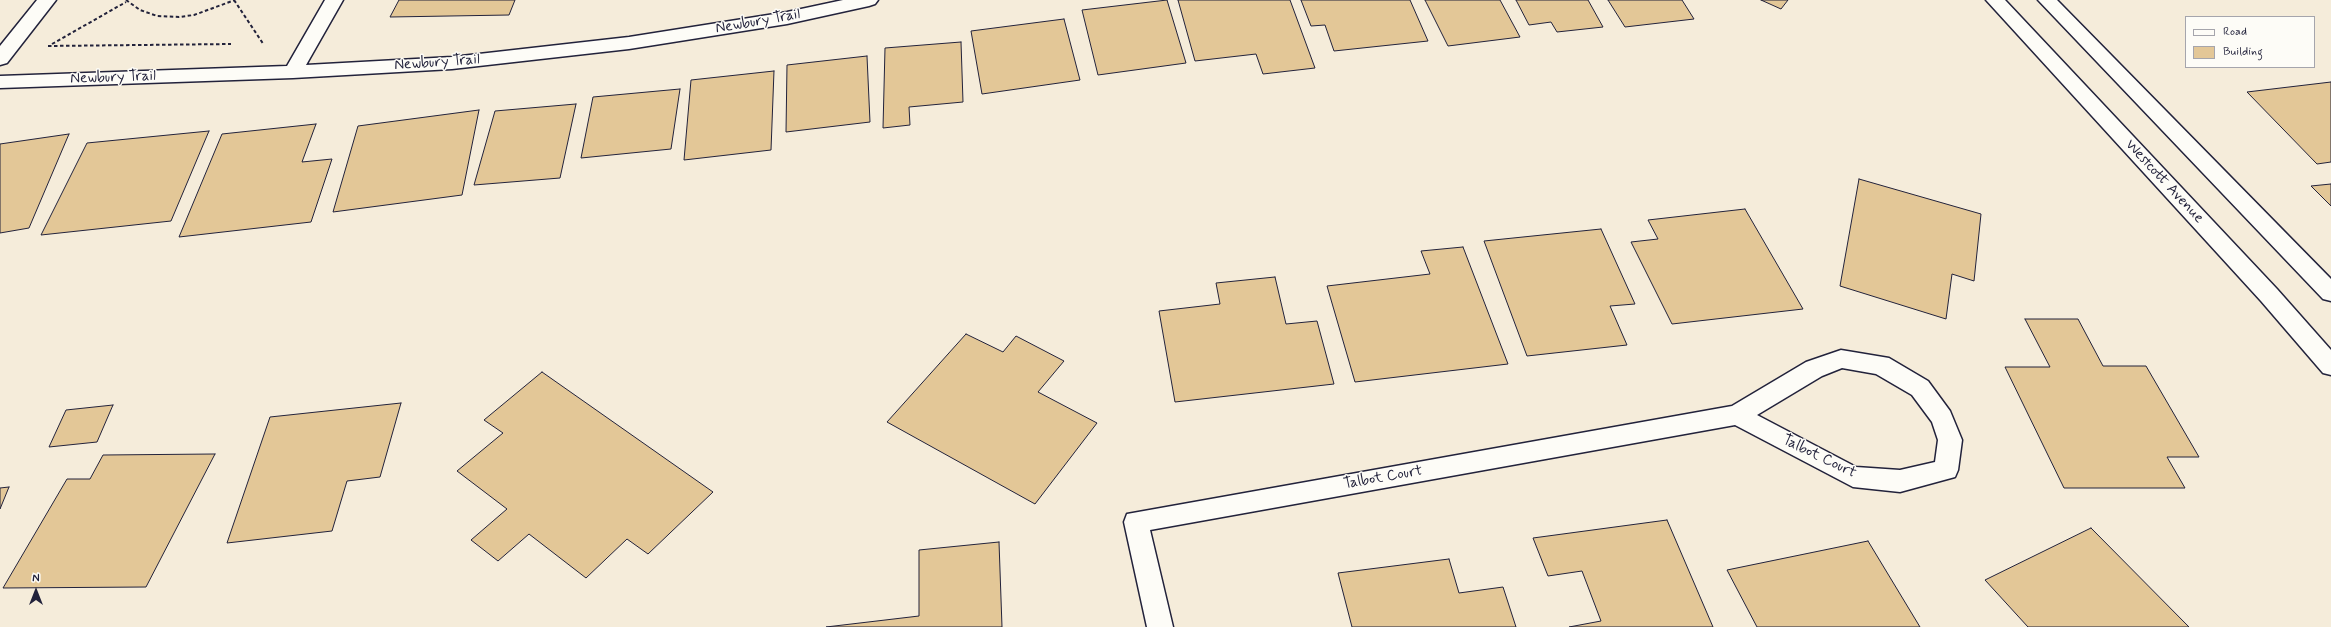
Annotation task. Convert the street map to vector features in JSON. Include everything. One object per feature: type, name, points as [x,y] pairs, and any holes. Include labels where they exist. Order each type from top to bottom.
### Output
[{"type":"street","points":[[0,59],[47,0]]},
{"type":"street","points":[[295,69],[334,0]]},
{"type":"street","name":"Newbury Trail","points":[[0,82],[452,63],[629,43],[787,18],[869,0]]},
{"type":"street","name":"Westcott Avenue","points":[[1995,0],[2269,295],[2331,366]]},
{"type":"street","points":[[2047,0],[2331,294]]},
{"type":"street","name":"Talbot Court","points":[[1160,627],[1136,522],[1736,415],[1814,369],[1841,359],[1881,365],[1920,388],[1942,418],[1950,440],[1946,470],[1900,481],[1853,477],[1736,415]]},
{"type":"path","points":[[238,44],[47,46],[126,1],[157,16],[179,17],[194,15],[234,0],[262,43],[295,69]]},
{"type":"path","points":[[254,44],[262,43]]},
{"type":"building","points":[[399,0],[515,0],[509,15],[390,17]]},
{"type":"building","points":[[1167,0],[1186,63],[1098,75],[1082,10]]},
{"type":"building","points":[[1178,0],[1290,0],[1315,68],[1263,74],[1256,54],[1195,61]]},
{"type":"building","points":[[1301,0],[1410,0],[1428,41],[1334,51],[1325,25],[1311,26]]},
{"type":"building","points":[[1425,0],[1500,0],[1520,37],[1448,46]]},
{"type":"building","points":[[1516,0],[1588,0],[1603,27],[1557,32],[1551,22],[1529,25]]},
{"type":"building","points":[[1608,0],[1682,0],[1694,19],[1625,27]]},
{"type":"building","points":[[1761,0],[1788,0],[1781,9]]},
{"type":"building","points":[[1064,19],[1080,80],[982,94],[971,31]]},
{"type":"building","points":[[961,42],[963,102],[909,107],[910,125],[883,128],[885,48]]},
{"type":"building","points":[[867,56],[870,122],[786,132],[787,65]]},
{"type":"building","points":[[774,71],[771,150],[684,160],[691,80]]},
{"type":"building","points":[[2331,82],[2331,162],[2317,164],[2247,92]]},
{"type":"building","points":[[680,89],[671,149],[581,158],[593,97]]},
{"type":"building","points":[[576,104],[560,178],[474,185],[495,111]]},
{"type":"building","points":[[479,110],[462,195],[333,212],[358,126]]},
{"type":"building","points":[[316,124],[302,162],[332,159],[311,222],[179,237],[222,134]]},
{"type":"building","points":[[209,131],[171,221],[41,235],[87,143]]},
{"type":"building","points":[[69,134],[29,228],[0,233],[0,144]]},
{"type":"building","points":[[1859,179],[1981,214],[1974,281],[1952,274],[1946,319],[1840,286]]},
{"type":"building","points":[[2331,184],[2331,206],[2311,186]]},
{"type":"building","points":[[1745,209],[1803,309],[1672,324],[1631,242],[1658,239],[1648,220]]},
{"type":"building","points":[[1601,229],[1635,304],[1610,306],[1627,345],[1527,356],[1484,241]]},
{"type":"building","points":[[1463,247],[1508,364],[1355,382],[1327,286],[1430,274],[1421,251]]},
{"type":"building","points":[[1275,277],[1286,324],[1317,321],[1334,384],[1175,402],[1159,311],[1220,304],[1216,283]]},
{"type":"building","points":[[2025,319],[2078,319],[2103,366],[2146,366],[2199,457],[2167,457],[2185,488],[2064,488],[2005,367],[2050,367]]},
{"type":"building","points":[[966,334],[1003,352],[1016,336],[1064,361],[1038,392],[1097,423],[1035,504],[887,422]]},
{"type":"building","points":[[542,372],[713,492],[648,554],[627,539],[586,578],[529,534],[498,561],[471,540],[507,509],[457,471],[503,433],[484,420]]},
{"type":"building","points":[[401,403],[380,477],[347,481],[332,531],[227,543],[270,417]]},
{"type":"building","points":[[113,405],[97,442],[49,447],[66,410]]},
{"type":"building","points":[[215,454],[146,587],[3,588],[67,479],[90,479],[103,455]]},
{"type":"building","points":[[9,487],[0,509],[0,488]]},
{"type":"building","points":[[1667,520],[1713,627],[1569,627],[1601,621],[1582,571],[1548,576],[1533,538]]},
{"type":"building","points":[[2091,528],[2189,627],[2028,627],[1985,580]]},
{"type":"building","points":[[1868,541],[1920,627],[1757,627],[1727,570]]},
{"type":"building","points":[[999,542],[1002,627],[826,627],[919,616],[919,550]]},
{"type":"building","points":[[1449,559],[1459,593],[1503,587],[1516,627],[1352,627],[1338,573]]}]
